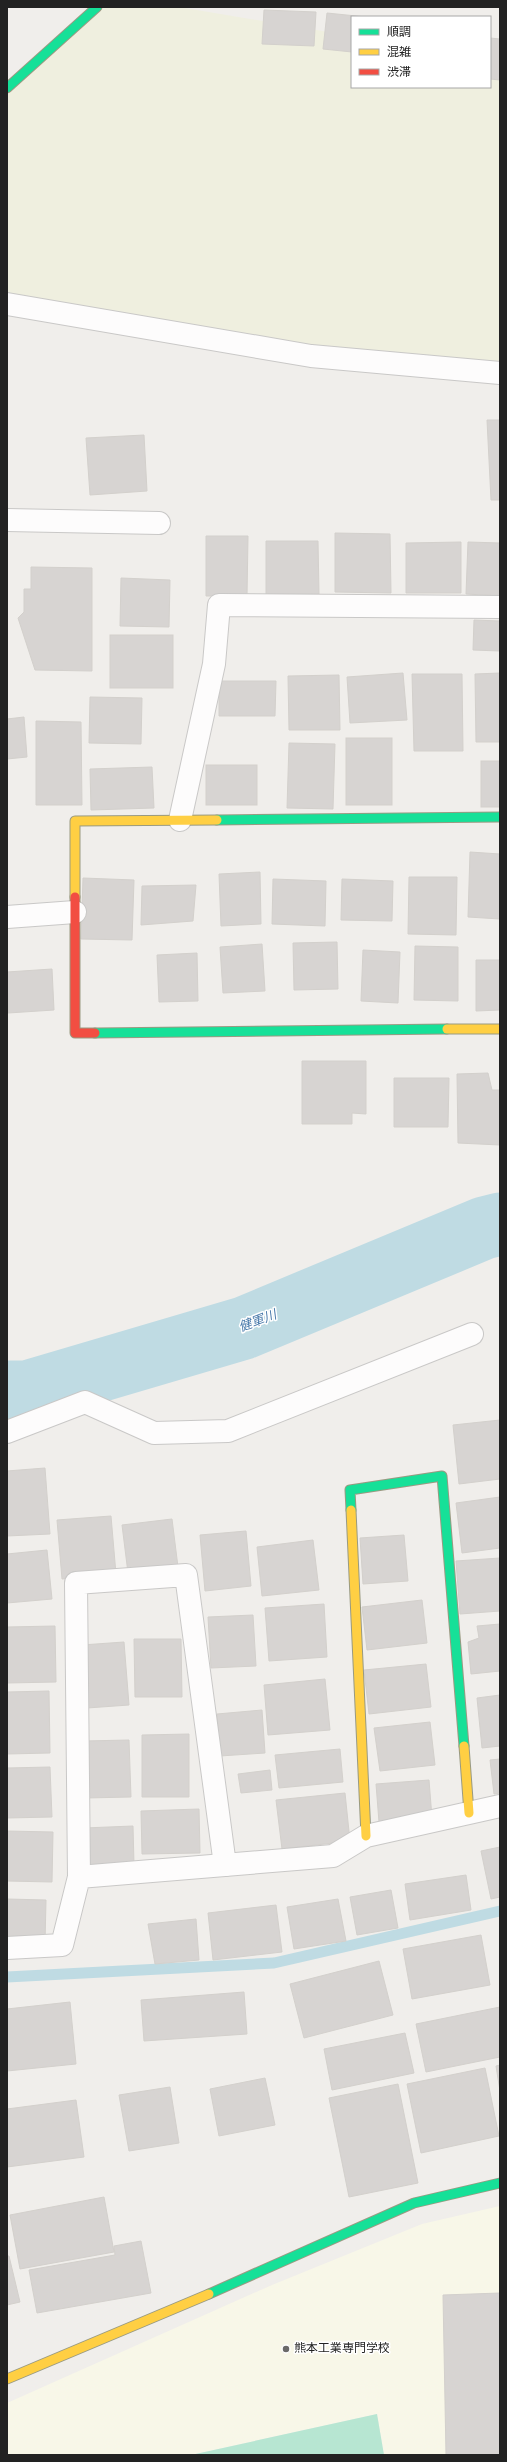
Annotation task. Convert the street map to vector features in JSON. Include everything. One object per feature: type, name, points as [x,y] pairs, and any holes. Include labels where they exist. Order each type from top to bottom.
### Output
[{"type":"street","points":[[7,88],[97,7]]},
{"type":"street","points":[[7,304],[311,356],[500,373]]},
{"type":"street","points":[[7,520],[159,523]]},
{"type":"street","points":[[180,820],[214,664],[219,605],[500,607]]},
{"type":"street","points":[[500,817],[75,821],[75,1033],[500,1029]]},
{"type":"street","points":[[7,917],[75,912]]},
{"type":"street","points":[[7,1432],[85,1402],[154,1433],[228,1431],[472,1334]]},
{"type":"street","points":[[366,1836],[350,1490],[442,1476],[469,1813]]},
{"type":"street","points":[[7,1948],[62,1945],[79,1878],[76,1584],[186,1575],[225,1865]]},
{"type":"street","points":[[79,1878],[333,1856],[366,1836],[500,1806]]},
{"type":"street","points":[[7,2380],[257,2273],[414,2203],[500,2183]]},
{"type":"shaded area","name":"熊本工業専門学校","points":[[500,2206],[500,2293],[443,2295],[446,2455],[384,2455],[377,2414],[191,2455],[7,2455],[7,2403],[272,2285],[422,2224]]},
{"type":"green space","points":[[97,7],[179,7],[351,36],[351,88],[491,88],[491,65],[500,67],[500,375],[7,304],[7,88]]},
{"type":"green space","points":[[377,2414],[384,2455],[191,2455]]},
{"type":"building","points":[[264,10],[316,12],[314,46],[262,44]]},
{"type":"building","points":[[327,13],[356,16],[351,16],[351,52],[323,49]]},
{"type":"building","points":[[491,38],[500,39],[500,80],[491,79]]},
{"type":"building","points":[[487,420],[500,420],[500,500],[491,500]]},
{"type":"building","points":[[144,435],[147,491],[90,495],[86,438]]},
{"type":"building","points":[[335,533],[390,534],[391,593],[335,592]]},
{"type":"building","points":[[206,536],[248,536],[247,596],[206,596]]},
{"type":"building","points":[[266,541],[318,541],[319,594],[266,594]]},
{"type":"building","points":[[461,542],[461,593],[406,593],[406,543]]},
{"type":"building","points":[[468,542],[500,543],[500,596],[466,594]]},
{"type":"building","points":[[31,567],[92,568],[92,671],[35,670],[18,618],[24,612],[24,589],[31,589]]},
{"type":"building","points":[[121,578],[170,580],[169,627],[120,626]]},
{"type":"building","points":[[474,620],[500,621],[500,651],[473,650]]},
{"type":"building","points":[[110,635],[173,635],[173,688],[110,688]]},
{"type":"building","points":[[403,673],[407,720],[350,723],[347,677]]},
{"type":"building","points":[[500,673],[500,742],[476,742],[475,674]]},
{"type":"building","points":[[412,674],[462,674],[463,751],[414,751]]},
{"type":"building","points":[[339,675],[340,730],[289,730],[288,676]]},
{"type":"building","points":[[219,681],[276,681],[275,716],[219,716]]},
{"type":"building","points":[[90,697],[142,698],[141,744],[89,743]]},
{"type":"building","points":[[24,717],[27,757],[7,759],[7,719]]},
{"type":"building","points":[[36,721],[81,722],[82,805],[36,805]]},
{"type":"building","points":[[346,738],[392,738],[392,805],[346,805]]},
{"type":"building","points":[[289,743],[335,744],[333,809],[287,808]]},
{"type":"building","points":[[481,761],[500,761],[500,807],[481,807]]},
{"type":"building","points":[[206,765],[257,765],[257,805],[206,805]]},
{"type":"building","points":[[152,767],[154,808],[91,810],[90,769]]},
{"type":"building","points":[[470,852],[500,854],[500,919],[468,917]]},
{"type":"building","points":[[260,872],[261,924],[221,926],[219,874]]},
{"type":"building","points":[[409,877],[457,877],[456,935],[408,934]]},
{"type":"building","points":[[83,878],[134,880],[132,940],[81,939]]},
{"type":"building","points":[[273,879],[326,881],[325,926],[272,924]]},
{"type":"building","points":[[342,879],[393,881],[392,921],[341,920]]},
{"type":"building","points":[[196,885],[193,921],[141,925],[142,886]]},
{"type":"building","points":[[337,942],[338,989],[294,990],[293,943]]},
{"type":"building","points":[[262,944],[265,991],[223,993],[220,947]]},
{"type":"building","points":[[415,946],[458,947],[458,1001],[414,1000]]},
{"type":"building","points":[[363,950],[400,952],[398,1003],[361,1001]]},
{"type":"building","points":[[197,953],[198,1001],[159,1002],[157,955]]},
{"type":"building","points":[[476,960],[500,960],[500,1010],[476,1011]]},
{"type":"building","points":[[52,969],[54,1010],[8,1013],[7,972]]},
{"type":"building","points":[[302,1061],[366,1061],[366,1114],[352,1113],[352,1124],[302,1124]]},
{"type":"building","points":[[488,1073],[492,1090],[500,1090],[500,1145],[458,1143],[457,1074]]},
{"type":"building","points":[[394,1078],[449,1078],[448,1127],[394,1127]]},
{"type":"building","points":[[500,1420],[500,1479],[459,1484],[453,1425]]},
{"type":"building","points":[[45,1468],[50,1534],[7,1536],[7,1471]]},
{"type":"building","points":[[500,1497],[500,1548],[462,1553],[456,1503]]},
{"type":"building","points":[[111,1516],[116,1574],[62,1579],[57,1520]]},
{"type":"building","points":[[172,1519],[178,1567],[128,1573],[122,1525]]},
{"type":"building","points":[[246,1531],[251,1586],[205,1591],[200,1535]]},
{"type":"building","points":[[404,1535],[408,1581],[363,1584],[360,1538]]},
{"type":"building","points":[[313,1540],[319,1590],[262,1596],[257,1547]]},
{"type":"building","points":[[47,1550],[52,1599],[7,1603],[7,1554]]},
{"type":"building","points":[[500,1558],[500,1611],[460,1614],[456,1561]]},
{"type":"building","points":[[422,1600],[427,1643],[367,1650],[362,1607]]},
{"type":"building","points":[[324,1604],[327,1657],[269,1661],[265,1608]]},
{"type":"building","points":[[253,1615],[256,1666],[211,1668],[208,1617]]},
{"type":"building","points":[[500,1624],[500,1671],[471,1674],[468,1642],[479,1638],[477,1626]]},
{"type":"building","points":[[55,1626],[56,1682],[7,1683],[7,1627]]},
{"type":"building","points":[[134,1639],[181,1639],[182,1697],[135,1697]]},
{"type":"building","points":[[124,1642],[129,1705],[87,1708],[82,1645]]},
{"type":"building","points":[[426,1664],[431,1707],[369,1714],[364,1670]]},
{"type":"building","points":[[325,1679],[330,1730],[268,1735],[264,1685]]},
{"type":"building","points":[[49,1691],[50,1753],[7,1754],[7,1692]]},
{"type":"building","points":[[500,1695],[500,1746],[482,1748],[477,1698]]},
{"type":"building","points":[[262,1710],[265,1753],[220,1756],[217,1714]]},
{"type":"building","points":[[430,1722],[435,1765],[380,1771],[374,1728]]},
{"type":"building","points":[[189,1734],[189,1797],[142,1797],[142,1735]]},
{"type":"building","points":[[129,1740],[131,1797],[85,1798],[84,1741]]},
{"type":"building","points":[[340,1749],[343,1782],[279,1788],[275,1755]]},
{"type":"building","points":[[500,1759],[500,1793],[494,1794],[490,1760]]},
{"type":"building","points":[[50,1767],[52,1817],[7,1818],[7,1768]]},
{"type":"building","points":[[270,1770],[272,1790],[241,1793],[238,1774]]},
{"type":"building","points":[[429,1780],[432,1818],[379,1822],[376,1784]]},
{"type":"building","points":[[345,1793],[350,1841],[282,1849],[276,1800]]},
{"type":"building","points":[[199,1809],[200,1853],[142,1854],[141,1811]]},
{"type":"building","points":[[133,1826],[134,1865],[85,1867],[84,1828]]},
{"type":"building","points":[[7,1831],[53,1832],[52,1882],[7,1881]]},
{"type":"building","points":[[500,1847],[500,1897],[491,1899],[481,1851]]},
{"type":"building","points":[[466,1875],[471,1910],[410,1920],[405,1884]]},
{"type":"building","points":[[391,1890],[398,1928],[357,1935],[350,1897]]},
{"type":"building","points":[[7,1899],[46,1900],[45,1943],[7,1942]]},
{"type":"building","points":[[338,1899],[346,1941],[294,1949],[287,1907]]},
{"type":"building","points":[[276,1905],[282,1952],[213,1960],[208,1913]]},
{"type":"building","points":[[196,1919],[199,1960],[155,1964],[148,1924]]},
{"type":"building","points":[[481,1935],[490,1985],[412,1999],[403,1949]]},
{"type":"building","points":[[379,1961],[393,2015],[304,2038],[290,1984]]},
{"type":"building","points":[[244,1992],[247,2034],[144,2041],[141,2000]]},
{"type":"building","points":[[70,2002],[76,2064],[7,2071],[7,2009]]},
{"type":"building","points":[[500,2007],[500,2057],[426,2072],[416,2024]]},
{"type":"building","points":[[405,2033],[414,2073],[332,2090],[324,2049]]},
{"type":"building","points":[[500,2065],[500,2091],[496,2066]]},
{"type":"building","points":[[485,2068],[499,2136],[421,2153],[407,2084]]},
{"type":"building","points":[[265,2078],[275,2125],[219,2136],[210,2089]]},
{"type":"building","points":[[398,2084],[418,2183],[349,2197],[329,2098]]},
{"type":"building","points":[[170,2087],[179,2143],[129,2151],[119,2095]]},
{"type":"building","points":[[76,2100],[84,2157],[7,2167],[7,2109]]},
{"type":"building","points":[[104,2197],[114,2252],[20,2269],[10,2215]]},
{"type":"building","points":[[141,2241],[151,2293],[37,2313],[29,2270],[115,2255],[114,2246]]},
{"type":"building","points":[[7,2256],[9,2256],[20,2302],[7,2305]]},
{"type":"building","points":[[500,2293],[500,2455],[446,2455],[443,2295]]},
{"type":"waterway","name":"健軍川","points":[[7,1392],[27,1392],[244,1328],[484,1228],[500,1224]]},
{"type":"waterway","points":[[7,1977],[274,1963],[500,1911]]},
{"type":"traffic: fast","points":[[7,88],[97,7]]},
{"type":"traffic: fast","points":[[217,820],[500,817]]},
{"type":"traffic: fast","points":[[95,1033],[447,1029]]},
{"type":"traffic: fast","points":[[351,1510],[350,1490],[442,1476],[464,1746]]},
{"type":"traffic: fast","points":[[209,2294],[414,2203],[500,2183]]},
{"type":"traffic: slow","points":[[75,897],[75,821],[217,820]]},
{"type":"traffic: slow","points":[[447,1029],[500,1029]]},
{"type":"traffic: slow","points":[[351,1510],[366,1836]]},
{"type":"traffic: slow","points":[[464,1746],[469,1813]]},
{"type":"traffic: slow","points":[[7,2379],[209,2294]]},
{"type":"traffic: jam","points":[[75,897],[75,1033],[95,1033]]},
{"type":"place","name":"熊本工業専門学校","points":[[286,2349]]}]
